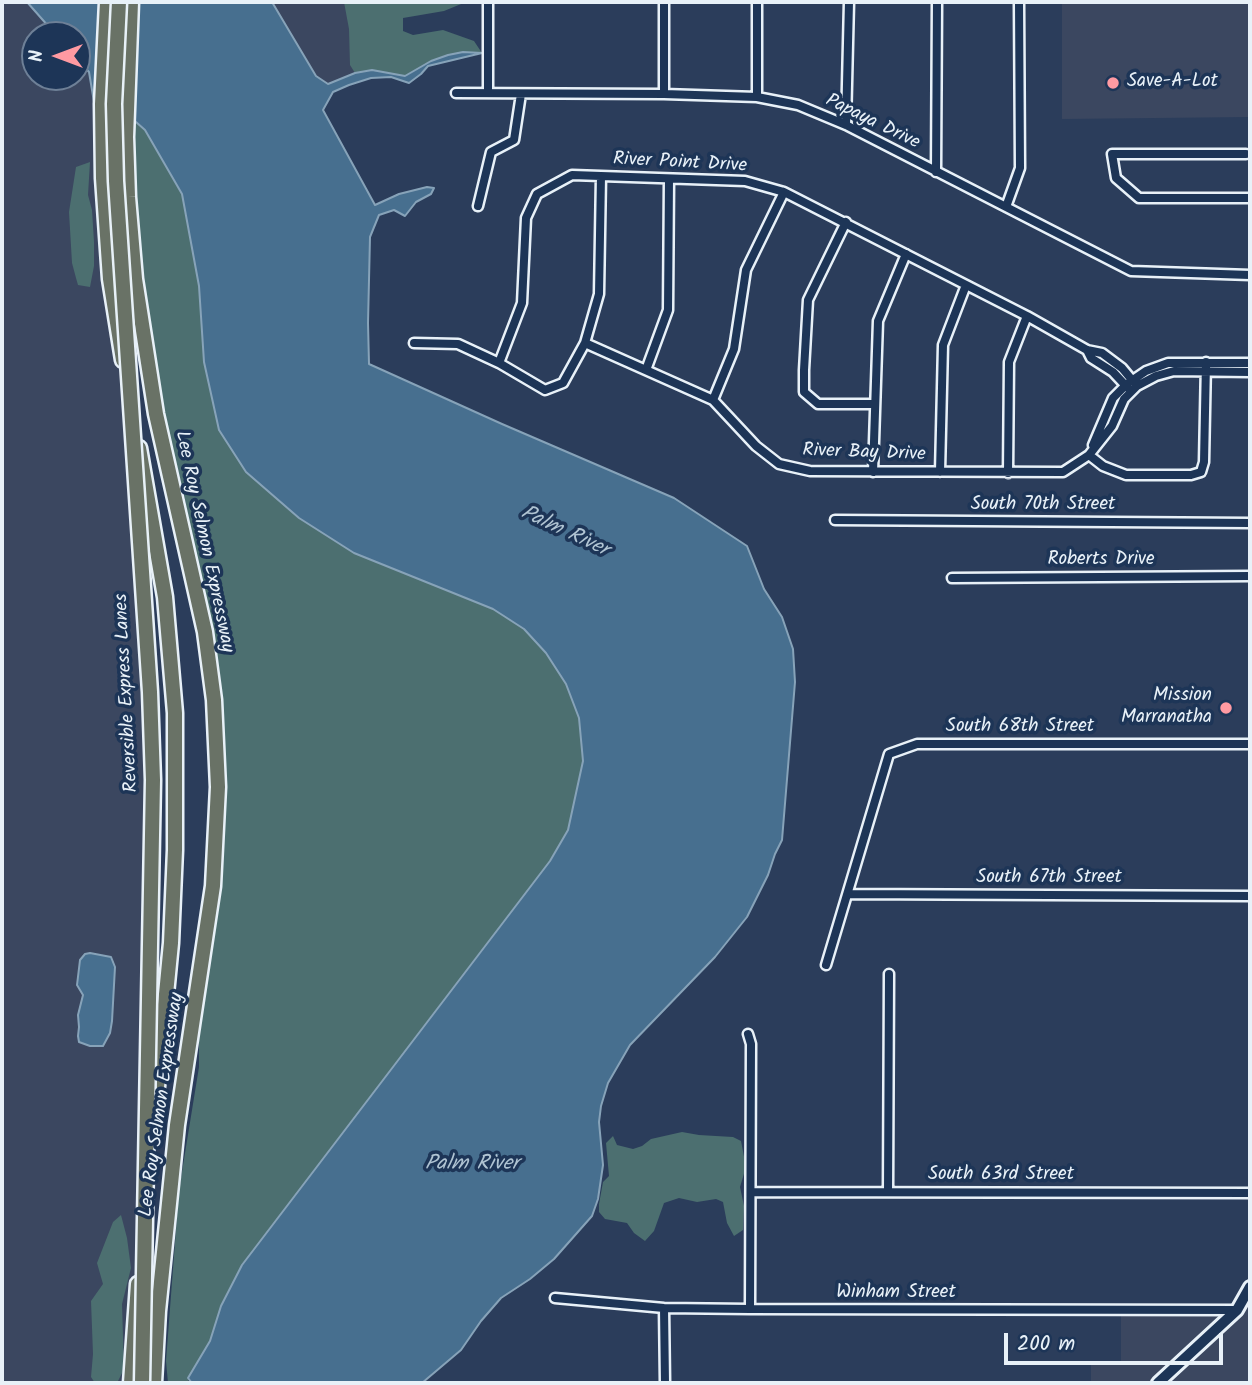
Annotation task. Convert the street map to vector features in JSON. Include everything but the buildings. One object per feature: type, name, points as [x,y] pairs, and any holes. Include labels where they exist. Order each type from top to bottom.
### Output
[{"type":"highway","name":"Lee Roy Selmon Expressway","points":[[107,2],[103,148],[110,279],[165,597],[175,713],[175,850],[171,943],[138,1281],[143,1381]]},
{"type":"highway","name":"Reversible Express Lanes","points":[[119,2],[114,104],[116,191],[149,682],[153,780],[143,1381]]},
{"type":"highway","name":"Lee Roy Selmon Expressway","points":[[131,2],[126,137],[130,229],[139,313],[156,414],[205,632],[216,732],[218,787],[213,886],[177,1125],[158,1311],[143,1381]]},
{"type":"street","points":[[488,2],[488,93]]},
{"type":"street","points":[[664,2],[664,94]]},
{"type":"street","points":[[757,2],[757,97]]},
{"type":"street","points":[[846,125],[849,2]]},
{"type":"street","points":[[936,172],[937,2]]},
{"type":"street","points":[[1006,207],[1020,168],[1020,2]]},
{"type":"street","name":"Papaya Drive","points":[[456,93],[757,97],[798,105],[846,125],[1131,271],[1250,275]]},
{"type":"street","points":[[478,205],[491,152],[514,140],[521,94]]},
{"type":"street","points":[[1246,154],[1112,154],[1116,178],[1139,198],[1250,198]]},
{"type":"street","name":"River Point Drive","points":[[499,363],[522,303],[526,218],[537,194],[572,175],[745,181],[784,191],[1027,316],[1087,350],[1102,353],[1122,368],[1132,386]]},
{"type":"street","points":[[414,343],[458,344],[499,363],[545,390],[563,383],[585,343],[599,294],[601,176]]},
{"type":"street","points":[[646,370],[668,310],[669,179]]},
{"type":"street","points":[[713,400],[734,349],[746,270],[784,191]]},
{"type":"street","points":[[846,222],[808,300],[804,392],[818,404],[874,404]]},
{"type":"street","points":[[873,472],[878,321],[906,254]]},
{"type":"street","points":[[940,472],[943,345],[966,285]]},
{"type":"street","points":[[1008,472],[1009,362],[1027,316]]},
{"type":"street","name":"River Bay Drive","points":[[585,343],[713,400],[756,446],[779,464],[810,471],[1063,472],[1089,455],[1112,426],[1132,386]]},
{"type":"street","points":[[1132,386],[1174,371],[1250,363]]},
{"type":"street","points":[[1206,367],[1250,372]]},
{"type":"street","points":[[1089,455],[1103,466],[1126,475],[1191,475],[1201,472],[1205,462],[1206,367]]},
{"type":"street","name":"South 70th Street","points":[[835,520],[1250,523]]},
{"type":"street","name":"Roberts Drive","points":[[952,578],[1250,576]]},
{"type":"street","name":"South 68th Street","points":[[849,894],[889,754],[916,744],[1250,744]]},
{"type":"street","points":[[826,965],[849,894]]},
{"type":"street","name":"South 67th Street","points":[[849,894],[1250,895]]},
{"type":"street","points":[[888,1192],[889,974]]},
{"type":"street","points":[[748,1034],[751,1044],[750,1309]]},
{"type":"street","name":"South 63rd Street","points":[[752,1192],[1250,1193]]},
{"type":"street","points":[[1158,1383],[1237,1310],[1250,1287]]},
{"type":"street","name":"Winham Street","points":[[555,1298],[664,1308],[1237,1310]]},
{"type":"street","points":[[664,1308],[665,1383]]},
{"type":"shaded area","points":[[2,2],[27,2],[44,21],[21,21],[21,91],[91,91],[91,84],[94,102],[101,112],[150,654],[150,1120],[127,1383],[2,1383]]},
{"type":"shaded area","points":[[272,2],[371,2],[355,73],[328,84],[316,76]]},
{"type":"shaded area","points":[[1062,2],[1250,2],[1250,117],[1062,119]]},
{"type":"shaded area","points":[[1250,1288],[1250,1383],[1161,1383]]},
{"type":"shaded area","points":[[1121,1310],[1235,1311],[1157,1383],[1091,1383],[1091,1363],[1121,1363]]},
{"type":"green space","points":[[344,2],[466,2],[444,11],[403,18],[403,31],[413,35],[443,30],[474,41],[482,53],[463,52],[431,61],[405,76],[372,70],[355,73],[350,65],[349,29]]},
{"type":"green space","points":[[136,122],[145,130],[182,194],[199,286],[204,362],[219,430],[524,629],[546,653],[566,684],[579,718],[583,761],[568,830],[550,861],[242,1265],[221,1306],[210,1341],[187,1383],[168,1383],[166,1361],[179,1190],[199,1067],[199,1016],[212,813],[209,659],[199,570],[183,490],[164,417],[137,237],[132,138]]},
{"type":"green space","points":[[90,162],[88,195],[92,210],[94,266],[90,287],[78,285],[76,278],[72,263],[69,212],[76,167]]},
{"type":"green space","points":[[682,1132],[733,1137],[741,1141],[746,1167],[740,1187],[744,1206],[743,1230],[734,1236],[727,1223],[723,1202],[716,1199],[697,1202],[679,1198],[664,1203],[654,1231],[645,1241],[634,1233],[627,1223],[605,1219],[599,1212],[603,1182],[609,1176],[606,1143],[613,1136],[617,1145],[633,1149],[651,1139]]},
{"type":"green space","points":[[121,1215],[131,1268],[122,1304],[124,1369],[117,1383],[95,1383],[91,1377],[91,1301],[103,1284],[97,1263],[113,1222]]},
{"type":"water","name":"Palm River","points":[[27,2],[272,2],[316,76],[328,84],[355,73],[372,70],[405,76],[448,55],[463,52],[482,53],[428,66],[409,83],[391,77],[371,78],[349,85],[333,92],[323,110],[375,205],[399,194],[427,187],[434,188],[431,194],[416,202],[405,216],[394,210],[379,215],[370,237],[369,364],[674,498],[747,546],[764,589],[782,617],[793,649],[795,682],[782,840],[747,917],[715,957],[630,1045],[608,1083],[599,1122],[603,1165],[598,1199],[592,1216],[554,1259],[501,1298],[461,1350],[422,1383],[192,1383],[188,1378],[210,1341],[221,1306],[242,1265],[550,861],[568,830],[583,761],[579,718],[566,684],[546,653],[524,629],[493,609],[354,553],[299,518],[246,472],[219,430],[204,362],[199,286],[182,194],[145,130],[136,122],[121,131],[106,119],[94,102],[91,84],[91,21],[44,21]]},
{"type":"water","points":[[90,953],[111,957],[115,967],[112,1021],[110,1033],[103,1046],[90,1046],[79,1042],[78,1036],[78,1015],[83,995],[77,985],[80,960]]},
{"type":"place","name":"Save-A-Lot","points":[[1113,83]]},
{"type":"place","name":"Mission Marranatha","points":[[1226,708]]}]
